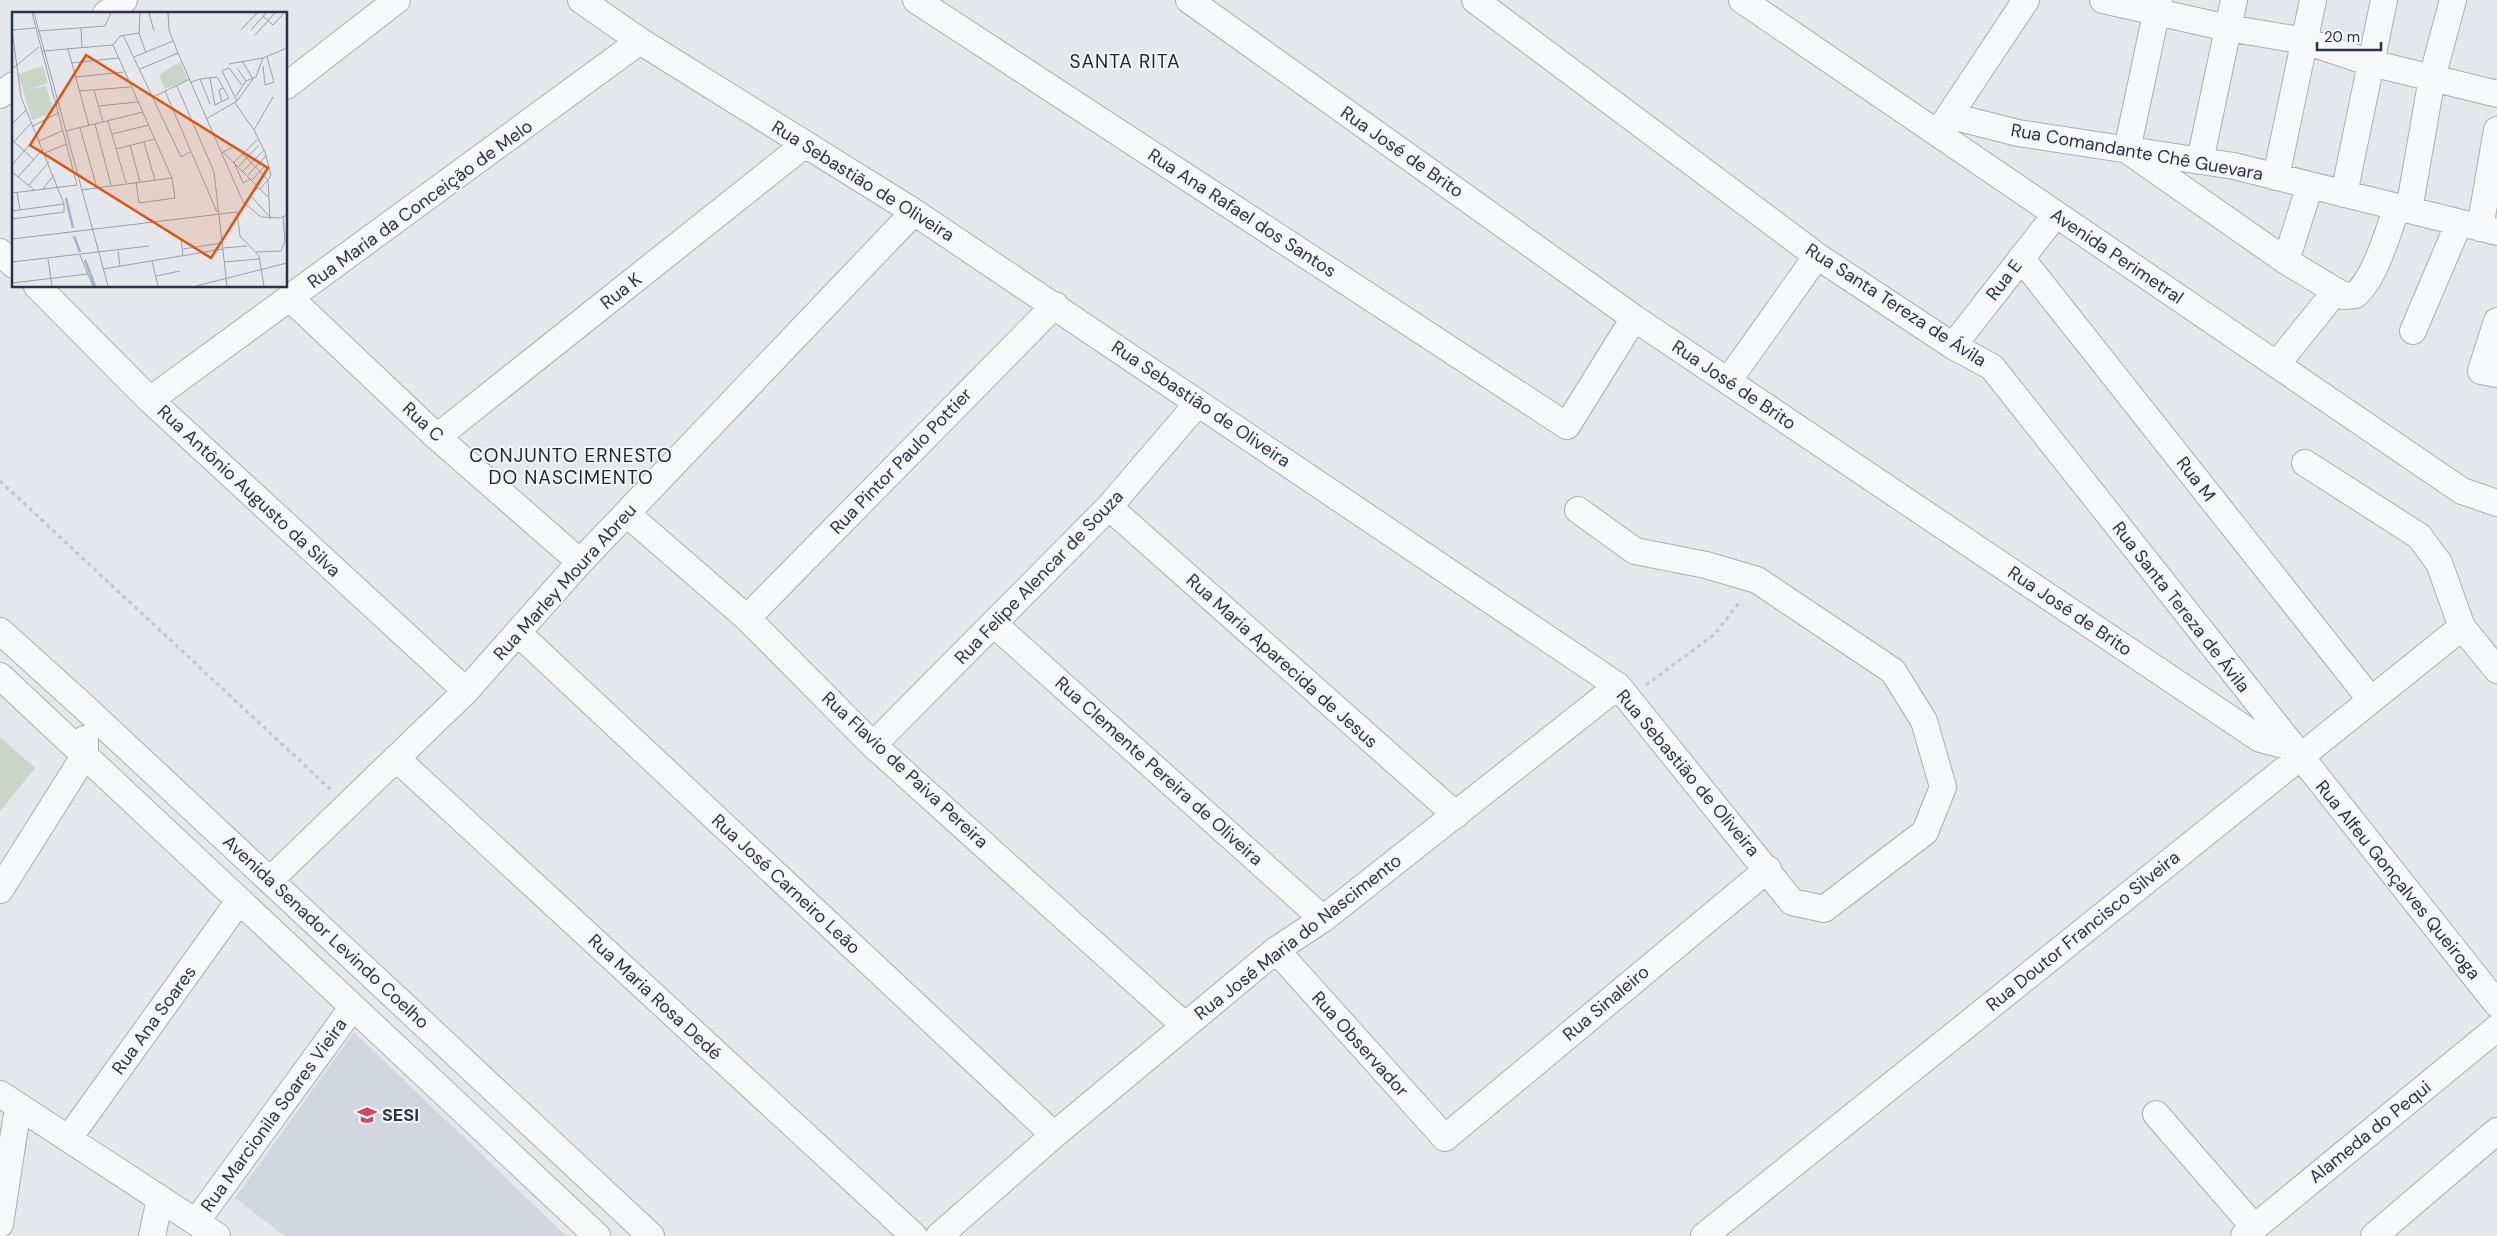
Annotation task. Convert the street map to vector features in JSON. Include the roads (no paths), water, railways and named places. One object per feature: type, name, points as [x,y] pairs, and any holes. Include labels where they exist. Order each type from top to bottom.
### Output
[{"type":"street","points":[[109,12],[124,0]]},
{"type":"street","points":[[288,84],[397,0]]},
{"type":"street","name":"Rua Sebastião de Oliveira","points":[[581,0],[640,41],[914,212],[1055,305],[1618,686],[1768,869],[1792,902],[1824,909],[1926,832],[1943,787],[1924,721],[1893,671],[1756,580],[1706,565],[1635,551],[1578,510]]},
{"type":"street","name":"Rua Ana Rafael dos Santos","points":[[917,0],[1567,426],[1634,318]]},
{"type":"street","name":"Rua José de Brito","points":[[1189,0],[1634,318],[2260,739],[2295,752]]},
{"type":"street","name":"Avenida Perimetral","points":[[1742,0],[1945,124],[2056,214],[2462,492],[2497,503]]},
{"type":"street","points":[[1945,124],[2026,0]]},
{"type":"street","points":[[2104,0],[2158,5],[2228,28],[2305,41],[2371,63],[2497,94]]},
{"type":"street","points":[[2200,161],[2234,0]]},
{"type":"street","points":[[2276,177],[2313,0]]},
{"type":"street","points":[[2344,194],[2384,0]]},
{"type":"street","points":[[2158,5],[2128,150],[2286,261],[2342,294],[2355,295],[2364,285],[2403,209],[2432,78],[2453,0]]},
{"type":"street","name":"Rua Santa Tereza de Ávila","points":[[1490,4],[1817,256],[1954,346],[1992,367],[2295,752]]},
{"type":"street","name":"Rua Maria da Conceição de Melo","points":[[150,400],[291,299],[640,41]]},
{"type":"street","points":[[0,95],[12,86]]},
{"type":"street","name":"Rua Comandante Chê Guevara","points":[[1945,124],[2018,133],[2234,166],[2478,228]]},
{"type":"street","points":[[2413,331],[2478,228],[2497,130]]},
{"type":"street","name":"Rua K","points":[[438,437],[804,145]]},
{"type":"street","points":[[2286,261],[2310,186]]},
{"type":"street","name":"Rua Marley Moura Abreu","points":[[270,880],[466,691],[580,562],[914,212]]},
{"type":"street","name":"Rua E","points":[[1954,346],[2056,214]]},
{"type":"street","points":[[0,252],[12,263]]},
{"type":"street","points":[[1728,381],[1817,256]]},
{"type":"street","name":"Rua M","points":[[2021,258],[2371,700]]},
{"type":"street","name":"Rua Antônio Augusto da Silva","points":[[39,288],[150,400],[466,691]]},
{"type":"street","points":[[2277,364],[2342,294]]},
{"type":"street","name":"Rua C","points":[[291,299],[438,437],[580,562]]},
{"type":"street","name":"Rua Pintor Paulo Pottier","points":[[747,618],[1055,305]]},
{"type":"street","points":[[2489,372],[2497,321]]},
{"type":"street","name":"Rua Felipe Alencar de Souza","points":[[873,745],[1109,507],[1198,403]]},
{"type":"street","points":[[2305,463],[2419,536],[2439,563],[2462,627],[2497,670]]},
{"type":"street","name":"Rua Maria Aparecida de Jesus","points":[[1109,507],[1456,815]]},
{"type":"street","name":"Rua Flavio de Paiva Pereira","points":[[627,514],[747,618],[873,745],[1184,1025]]},
{"type":"street","name":"Rua Clemente Pereira de Oliveira","points":[[994,624],[1323,919]]},
{"type":"street","name":"Rua Doutor Francisco Silveira","points":[[1704,1236],[2295,752],[2371,700],[2462,627]]},
{"type":"street","name":"Avenida Senador Levindo Coelho","points":[[0,631],[83,706],[651,1236]]},
{"type":"street","name":"Rua José Carneiro Leão","points":[[518,633],[1054,1135]]},
{"type":"street","name":"Avenida Senador Levindo Coelho","points":[[0,676],[596,1236]]},
{"type":"street","name":"Rua José Maria do Nascimento","points":[[939,1236],[1054,1135],[1276,950],[1323,919],[1618,686]]},
{"type":"street","points":[[0,890],[85,755],[83,706]]},
{"type":"street","name":"Rua Alfeu Gonçalves Queiroga","points":[[2295,752],[2497,1004]]},
{"type":"street","name":"Rua Maria Rosa Dedé","points":[[396,758],[914,1236]]},
{"type":"street","name":"Rua Sinaleiro","points":[[1445,1138],[1768,869]]},
{"type":"street","name":"Rua Ana Soares","points":[[69,1138],[239,901]]},
{"type":"street","name":"Rua Observador","points":[[1276,950],[1445,1138]]},
{"type":"street","name":"Rua Marcionila Soares Vieira","points":[[207,1229],[352,1008]]},
{"type":"street","name":"Alameda do Pequi","points":[[2249,1232],[2497,1028]]},
{"type":"street","points":[[0,1224],[9,1100],[207,1229]]},
{"type":"street","points":[[2156,1114],[2249,1232]]},
{"type":"street","points":[[2374,1236],[2497,1130]]},
{"type":"street","points":[[152,1236],[160,1199]]},
{"type":"place","name":"SESI","points":[[367,1115]]},
{"type":"district","name":"SANTA RITA","points":[[1125,61]]},
{"type":"district","name":"CONJUNTO ERNESTO DO NASCIMENTO","points":[[571,466]]}]
